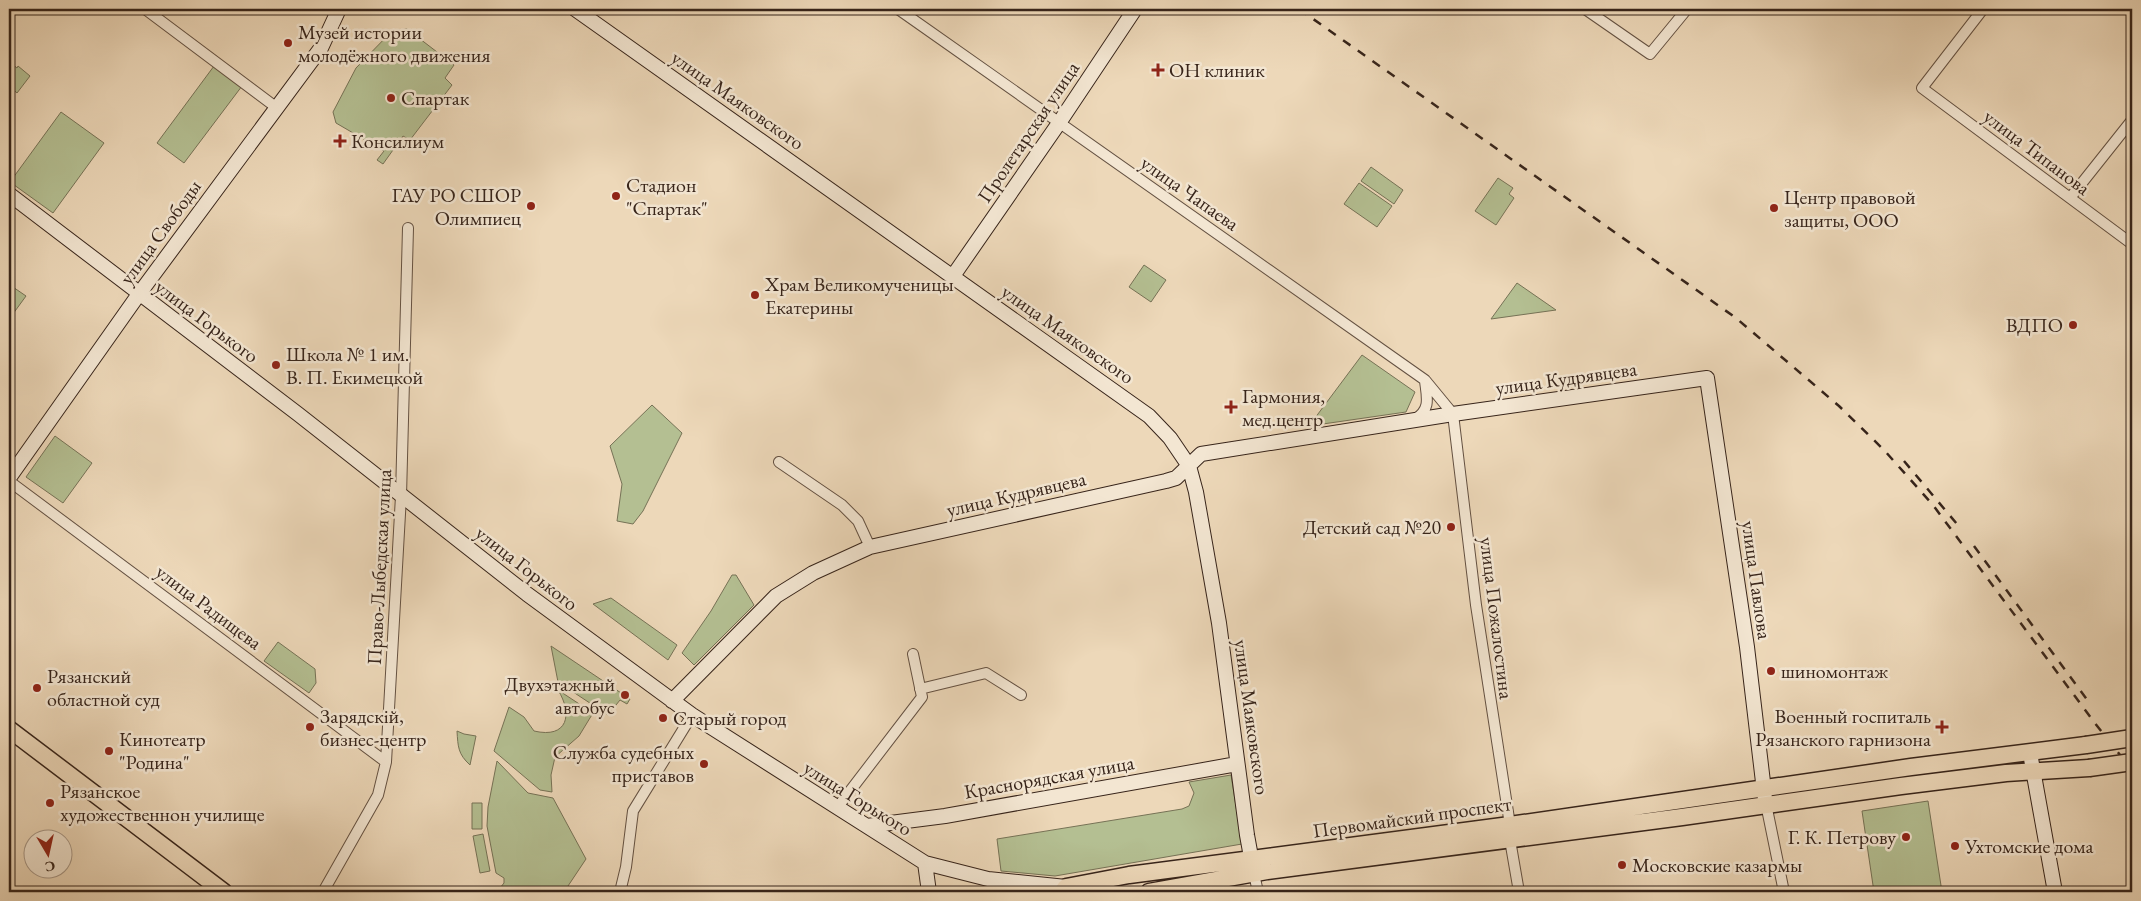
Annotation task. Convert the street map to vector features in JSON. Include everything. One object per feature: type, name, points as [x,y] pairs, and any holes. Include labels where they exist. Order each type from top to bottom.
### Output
[{"type":"main road","points":[[9,729],[224,892]]},
{"type":"main road","points":[[9,738],[211,892]]},
{"type":"main road","name":"Первомайский проспект","points":[[1765,796],[1920,766],[2030,753],[2132,738]]},
{"type":"main road","name":"Первомайский проспект","points":[[1064,890],[1130,875],[1253,867],[1765,796],[1999,774],[2089,768],[2132,762]]},
{"type":"main road","name":"Первомайский проспект","points":[[1149,892],[1253,867]]},
{"type":"street","points":[[145,9],[277,108]]},
{"type":"street","name":"улица Свободы","points":[[9,480],[139,294],[321,48],[339,9]]},
{"type":"street","name":"улица Маяковского","points":[[575,9],[1149,416],[1170,438],[1189,466],[1196,492],[1216,600],[1237,764],[1253,867]]},
{"type":"street","name":"улица Чапаева","points":[[898,9],[1425,380],[1454,414]]},
{"type":"street","name":"Пролетарская улица","points":[[952,276],[1059,123],[1135,9]]},
{"type":"street","points":[[1585,9],[1650,54],[1687,9]]},
{"type":"street","name":"улица Типанова","points":[[1983,9],[1922,88],[2132,244]]},
{"type":"street","points":[[2070,198],[2132,120]]},
{"type":"street","name":"улица Горького","points":[[9,194],[291,408],[527,594],[692,715],[924,863],[988,879],[1064,890]]},
{"type":"street","name":"Право-Лыбедская улица","points":[[323,892],[378,796],[386,762],[401,496],[408,228]]},
{"type":"street","name":"улица Кудрявцева","points":[[672,701],[776,596],[813,573],[870,547],[1166,481],[1176,478],[1201,454],[1413,420],[1706,378]]},
{"type":"street","name":"улица Павлова","points":[[1706,378],[1755,706],[1765,796],[1784,892]]},
{"type":"street","points":[[1413,420],[1426,409],[1428,401],[1425,380]]},
{"type":"street","points":[[1431,418],[1438,411],[1438,396]]},
{"type":"street","name":"улица Пожалостина","points":[[1454,414],[1476,606],[1519,892]]},
{"type":"street","points":[[779,462],[842,505],[858,521],[870,547]]},
{"type":"street","name":"улица Радищева","points":[[9,480],[386,762]]},
{"type":"street","points":[[838,808],[922,697],[913,654]]},
{"type":"street","points":[[920,689],[986,673],[1021,696]]},
{"type":"street","points":[[620,892],[626,867],[633,811],[692,715]]},
{"type":"street","points":[[2030,753],[2055,892]]},
{"type":"street","name":"Краснорядская улица","points":[[866,826],[945,816],[1237,764]]},
{"type":"street","points":[[924,863],[929,892]]},
{"type":"street","points":[[1253,867],[1258,892]]},
{"type":"green space","name":"Спартак","points":[[407,29],[454,65],[445,78],[452,85],[410,140],[403,136],[383,164],[377,160],[384,151],[336,123],[333,112],[356,68],[392,31]]},
{"type":"green space","points":[[11,63],[30,76],[17,93],[9,86],[9,66]]},
{"type":"green space","points":[[214,66],[242,86],[184,163],[157,143]]},
{"type":"green space","points":[[61,112],[104,143],[53,213],[10,182]]},
{"type":"green space","points":[[1371,167],[1403,190],[1394,204],[1361,181]]},
{"type":"green space","points":[[1498,178],[1513,188],[1509,194],[1514,198],[1496,225],[1475,211]]},
{"type":"green space","points":[[1359,183],[1392,206],[1377,227],[1344,204]]},
{"type":"green space","points":[[1144,265],[1166,280],[1151,302],[1129,287]]},
{"type":"green space","points":[[1517,283],[1556,310],[1491,319]]},
{"type":"green space","points":[[10,285],[26,296],[10,318],[9,317]]},
{"type":"green space","points":[[1362,355],[1415,392],[1406,412],[1309,426]]},
{"type":"green space","points":[[652,405],[682,433],[643,511],[633,524],[617,521],[622,484],[610,446]]},
{"type":"green space","points":[[55,436],[92,463],[63,503],[26,477]]},
{"type":"green space","points":[[732,575],[736,575],[754,605],[694,665],[682,653],[711,611]]},
{"type":"green space","points":[[611,598],[677,645],[668,660],[593,604]]},
{"type":"green space","points":[[278,642],[315,669],[316,683],[309,693],[264,661]]},
{"type":"green space","points":[[551,646],[630,699],[627,704],[620,700],[608,715],[558,682]]},
{"type":"green space","points":[[558,690],[593,713],[579,736],[555,757],[551,775],[552,792],[540,790],[494,751],[509,707],[524,717],[534,731],[545,733],[560,728],[566,716],[563,699]]},
{"type":"green space","points":[[457,731],[476,736],[470,765],[459,750]]},
{"type":"green space","points":[[497,761],[528,793],[553,798],[586,859],[564,892],[501,892],[500,888],[504,883],[504,878],[496,873],[487,826],[488,807]]},
{"type":"green space","points":[[1231,775],[1242,844],[1055,876],[1001,871],[997,839],[1182,809],[1189,806],[1194,793],[1189,782]]},
{"type":"green space","points":[[1928,801],[1942,892],[1874,892],[1862,811]]},
{"type":"green space","points":[[472,803],[482,803],[482,829],[472,829]]},
{"type":"green space","points":[[483,834],[490,871],[480,873],[473,836]]},
{"type":"railway","points":[[1299,9],[1736,318],[1839,406],[1884,450],[1933,505],[2094,722],[2132,770]]},
{"type":"railway","points":[[1904,461],[1957,524]]},
{"type":"railway","points":[[1974,546],[2091,705]]},
{"type":"place","name":"Музей истории молодёжного движения","points":[[288,43]]},
{"type":"place","name":"ОН клиник","points":[[1158,70]]},
{"type":"place","name":"Спартак","points":[[391,98]]},
{"type":"place","name":"Консилиум","points":[[340,141]]},
{"type":"place","name":"Стадион \"Спартак\"","points":[[616,196]]},
{"type":"place","name":"ГАУ РО СШОР Олимпиец","points":[[531,206]]},
{"type":"place","name":"Центр правовой защиты, ООО","points":[[1774,208]]},
{"type":"place","name":"Храм Великомученицы Екатерины","points":[[755,295]]},
{"type":"place","name":"ВДПО","points":[[2073,325]]},
{"type":"place","name":"Школа № 1 им. В. П. Екимецкой","points":[[276,365]]},
{"type":"place","name":"Гармония, мед.центр","points":[[1231,407]]},
{"type":"place","name":"Детский сад №20","points":[[1451,527]]},
{"type":"place","name":"шиномонтаж","points":[[1771,671]]},
{"type":"place","name":"Рязанский областной суд","points":[[37,688]]},
{"type":"place","name":"Двухэтажный автобус","points":[[625,695]]},
{"type":"place","name":"Старый город","points":[[663,718]]},
{"type":"place","name":"Зарядскiй, бизнес-центр","points":[[310,727]]},
{"type":"place","name":"Военный госпиталь Рязанского гарнизона","points":[[1942,727]]},
{"type":"place","name":"Кинотеатр \"Родина\"","points":[[109,751]]},
{"type":"place","name":"Служба судебных приставов","points":[[704,764]]},
{"type":"place","name":"Рязанское художественнон училище","points":[[50,803]]},
{"type":"place","name":"Г. К. Петрову","points":[[1906,837]]},
{"type":"place","name":"Ухтомские дома","points":[[1955,846]]},
{"type":"place","name":"Московские казармы","points":[[1622,865]]}]
